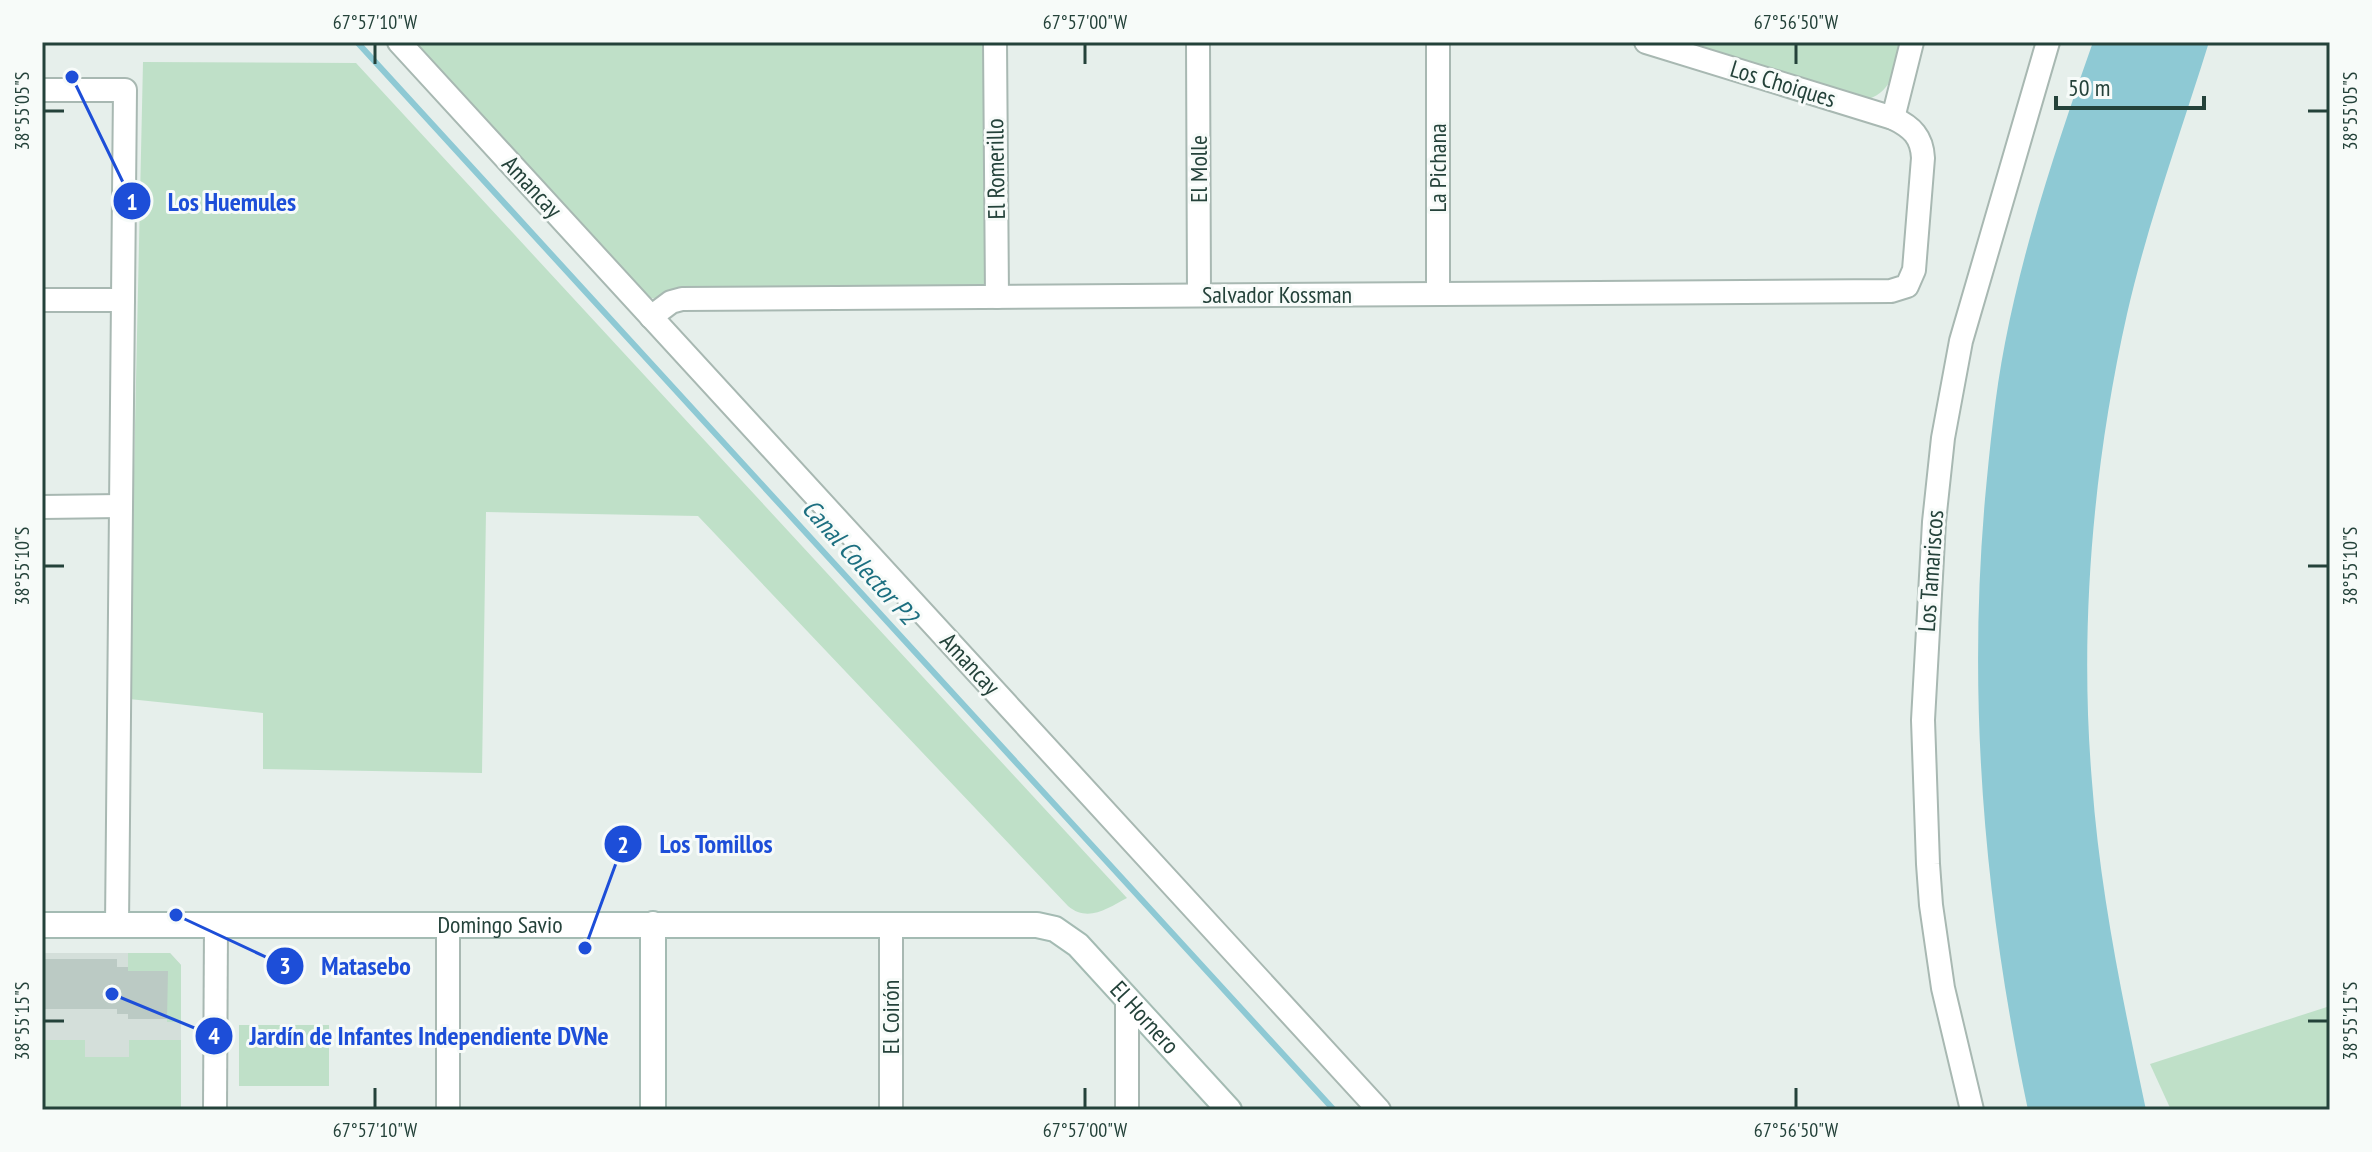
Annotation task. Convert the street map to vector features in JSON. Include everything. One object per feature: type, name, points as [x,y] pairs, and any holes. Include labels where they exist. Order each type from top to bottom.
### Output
[{"type":"street","name":"Amancay","points":[[399,42],[1379,1110]]},
{"type":"street","name":"El Romerillo","points":[[995,42],[997,297]]},
{"type":"street","name":"El Molle","points":[[1198,42],[1199,295]]},
{"type":"street","name":"La Pichana","points":[[1438,42],[1438,294]]},
{"type":"street","name":"Los Choiques","points":[[1646,42],[1893,118],[1917,133],[1923,158],[1914,270],[1907,286]]},
{"type":"street","points":[[1893,118],[1912,42]]},
{"type":"street","name":"Los Tamariscos","points":[[1972,1110],[1943,988],[1928,864],[1923,720],[1934,522],[1941,451],[1961,341],[2048,42]]},
{"type":"street","points":[[42,90],[125,90],[117,925]]},
{"type":"street","name":"Salvador Kossman","points":[[651,317],[671,302],[682,299],[1891,291],[1907,286]]},
{"type":"street","points":[[42,300],[123,300]]},
{"type":"street","points":[[42,507],[121,506]]},
{"type":"street","points":[[653,924],[653,1110]]},
{"type":"street","name":"El Coirón","points":[[891,924],[891,1110]]},
{"type":"street","name":"Domingo Savio","points":[[42,925],[1028,924],[1055,929]]},
{"type":"street","points":[[215,1110],[216,925]]},
{"type":"street","points":[[448,925],[448,1110]]},
{"type":"street","name":"El Hornero","points":[[1055,929],[1078,945],[1229,1110]]},
{"type":"street","points":[[1127,999],[1127,1110]]},
{"type":"shaded area","points":[[42,953],[170,953],[181,965],[181,1074],[42,1074]]},
{"type":"green space","points":[[409,42],[986,42],[989,289],[645,297]]},
{"type":"green space","points":[[1676,42],[1903,42],[1888,84],[1868,99]]},
{"type":"green space","points":[[143,62],[356,63],[1127,898],[1090,914],[1068,906],[698,516],[486,512],[482,773],[263,769],[263,713],[129,699]]},
{"type":"green space","points":[[128,953],[170,953],[181,965],[181,1022],[167,1022],[167,971],[128,971]]},
{"type":"green space","points":[[2330,1006],[2330,1110],[2171,1110],[2150,1064]]},
{"type":"green space","points":[[239,1025],[329,1025],[329,1086],[239,1086]]},
{"type":"green space","points":[[42,1040],[85,1040],[85,1057],[129,1057],[129,1040],[181,1040],[181,1110],[42,1110]]},
{"type":"water","points":[[2093,42],[2209,42],[2155,211],[2127,314],[2105,429],[2088,606],[2088,724],[2096,823],[2113,947],[2146,1110],[2028,1110],[2001,958],[1984,806],[1979,729],[1980,576],[1993,421],[2013,305],[2043,191]]},
{"type":"building","points":[[44,959],[117,959],[117,967],[128,967],[128,971],[168,971],[167,1019],[128,1019],[128,1014],[117,1014],[117,1009],[44,1009]]},
{"type":"waterway","name":"Canal Colector P2","points":[[357,42],[1334,1110]]},
{"type":"place","name":"Los Huemules","points":[[72,77]]},
{"type":"place","name":"Matasebo","points":[[176,915]]},
{"type":"place","name":"Los Tomillos","points":[[585,948]]},
{"type":"place","name":"Jardín de Infantes Independiente DVNe","points":[[112,994]]}]
